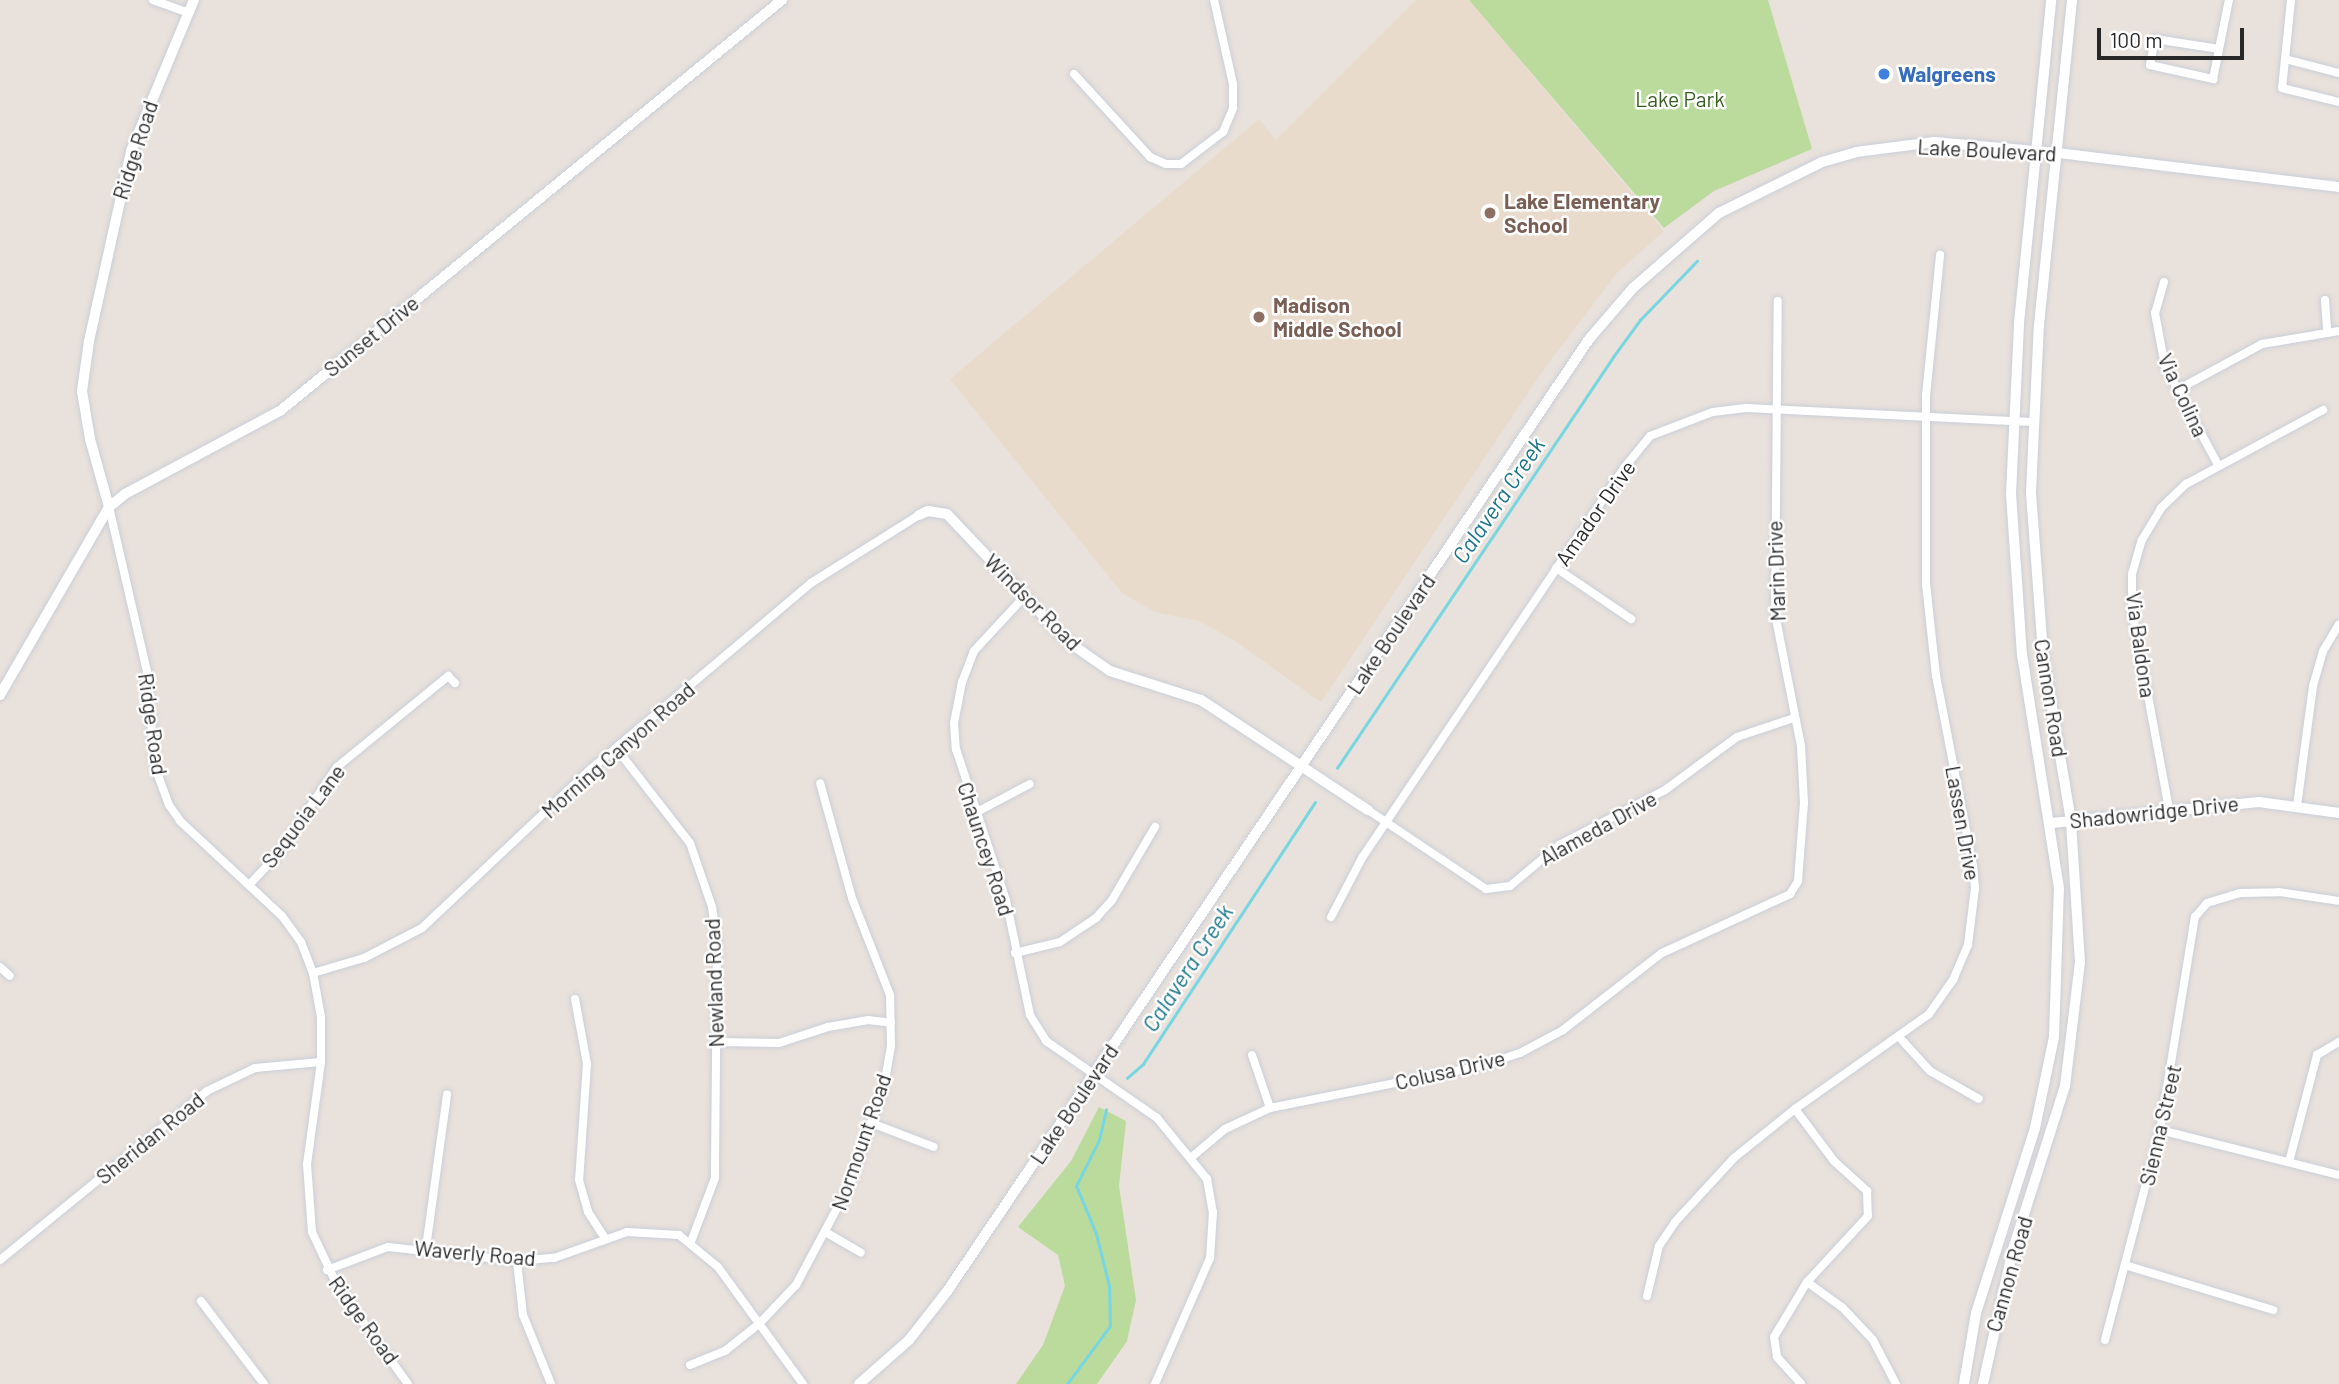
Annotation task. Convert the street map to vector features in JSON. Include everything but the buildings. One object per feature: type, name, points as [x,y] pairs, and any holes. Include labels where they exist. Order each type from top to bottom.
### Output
[{"type":"main road","name":"Sunset Drive","points":[[0,695],[109,507],[125,494],[280,411],[782,0]]},
{"type":"main road","name":"Cannon Road","points":[[1964,1384],[1976,1313],[2035,1128],[2054,1037],[2059,888],[2052,823],[2021,643],[2011,543],[2013,421],[2051,0]]},
{"type":"main road","name":"Cannon Road","points":[[1983,1384],[1998,1306],[2053,1133],[2073,1040],[2080,962],[2071,821],[2037,597],[2032,542],[2033,422],[2072,0]]},
{"type":"main road","name":"Lake Boulevard","points":[[859,1384],[909,1340],[948,1290],[1591,338],[1661,261],[1744,197],[1827,160],[1870,150],[1934,142],[2058,153]]},
{"type":"street","points":[[153,0],[188,13]]},
{"type":"street","name":"Ridge Road","points":[[194,0],[131,151],[89,341],[82,391],[90,439],[109,507],[147,672],[155,767],[180,821],[282,916],[301,942],[313,973],[321,1017],[321,1062],[307,1190],[312,1232],[327,1270],[408,1384]]},
{"type":"street","points":[[1074,74],[1150,157],[1166,164],[1181,164],[1223,132],[1233,108],[1233,84],[1213,0]]},
{"type":"street","points":[[2219,49],[2155,39],[2150,65],[2213,79],[2229,0]]},
{"type":"street","points":[[2291,0],[2282,88],[2339,102]]},
{"type":"street","points":[[2286,59],[2339,73]]},
{"type":"street","name":"Lake Boulevard","points":[[2058,153],[2339,187]]},
{"type":"street","name":"Lassen Drive","points":[[1647,1296],[1659,1246],[1675,1222],[1734,1158],[1795,1109],[1900,1038],[1929,1014],[1953,980],[1972,928],[1975,888],[1937,676],[1926,584],[1926,418],[1940,255]]},
{"type":"street","name":"Via Colina","points":[[2164,282],[2155,313],[2165,366],[2218,465]]},
{"type":"street","points":[[2325,300],[2327,331]]},
{"type":"street","name":"Marin Drive","points":[[1778,301],[1775,614],[1794,718],[1804,803],[1798,881]]},
{"type":"street","points":[[2177,390],[2262,344],[2339,331]]},
{"type":"street","name":"Amador Drive","points":[[1331,917],[1385,822],[1556,568],[1650,436],[1713,412],[1776,410],[2033,422]]},
{"type":"street","name":"Via Baldona","points":[[2169,809],[2132,609],[2132,574],[2142,540],[2161,509],[2186,484],[2323,410]]},
{"type":"street","name":"Windsor Road","points":[[919,515],[928,511],[947,514],[1067,641],[1110,671],[1201,700],[1302,765]]},
{"type":"street","name":"Morning Canyon Road","points":[[313,973],[364,958],[422,928],[616,748],[811,583],[919,515]]},
{"type":"street","points":[[1556,568],[1631,619]]},
{"type":"street","name":"Chauncey Road","points":[[1024,597],[985,636],[962,682],[954,723],[956,750],[1006,900],[1025,1001],[1046,1041],[1143,1108],[1193,1156],[1207,1179],[1213,1212],[1210,1258],[1155,1384]]},
{"type":"street","points":[[2297,806],[2313,685],[2323,651],[2339,624]]},
{"type":"street","name":"Sequoia Lane","points":[[249,885],[279,852],[337,767],[448,676],[455,683]]},
{"type":"street","name":"Alameda Drive","points":[[1302,765],[1486,889],[1510,886],[1559,845],[1665,790],[1737,737],[1794,718]]},
{"type":"street","name":"Newland Road","points":[[616,748],[680,826],[703,872],[717,943],[715,1178],[700,1228],[691,1242]]},
{"type":"street","name":"Normount Road","points":[[690,1364],[725,1352],[759,1324],[796,1284],[827,1233],[850,1184],[884,1086],[891,1023],[890,995],[880,959],[852,898],[820,783]]},
{"type":"street","points":[[975,813],[1030,784]]},
{"type":"street","name":"Shadowridge Drive","points":[[2052,823],[2169,809],[2259,802],[2339,813]]},
{"type":"street","points":[[1015,953],[1060,942],[1096,918],[1112,900],[1155,827]]},
{"type":"street","name":"Colusa Drive","points":[[1193,1156],[1225,1129],[1270,1108],[1481,1066],[1520,1053],[1563,1030],[1662,953],[1790,894],[1798,881]]},
{"type":"street","name":"Sienna Street","points":[[2105,1340],[2161,1130],[2194,917],[2201,908],[2240,893],[2279,892],[2339,901]]},
{"type":"street","points":[[0,967],[10,976]]},
{"type":"street","points":[[575,999],[587,1064],[579,1180],[588,1212],[605,1238]]},
{"type":"street","points":[[717,1042],[779,1043],[828,1027],[868,1020],[891,1023]]},
{"type":"street","points":[[1900,1038],[1930,1071],[1979,1099]]},
{"type":"street","points":[[2289,1162],[2318,1055],[2339,1042]]},
{"type":"street","points":[[1252,1055],[1270,1108]]},
{"type":"street","name":"Sheridan Road","points":[[0,1260],[206,1091],[255,1068],[321,1062]]},
{"type":"street","points":[[426,1248],[447,1094]]},
{"type":"street","points":[[1795,1109],[1834,1161],[1867,1191],[1868,1216],[1807,1282],[1774,1337],[1777,1357],[1801,1384]]},
{"type":"street","points":[[871,1123],[934,1147]]},
{"type":"street","points":[[2161,1130],[2339,1175]]},
{"type":"street","name":"Waverly Road","points":[[327,1270],[388,1247],[426,1248],[517,1261],[554,1258],[605,1238],[648,1230],[679,1235],[691,1242],[718,1267],[803,1384]]},
{"type":"street","points":[[827,1233],[861,1253]]},
{"type":"street","points":[[517,1261],[523,1315],[551,1384]]},
{"type":"street","points":[[2125,1265],[2273,1310]]},
{"type":"street","points":[[1807,1282],[1843,1308],[1873,1340],[1896,1384]]},
{"type":"street","points":[[201,1301],[264,1384]]},
{"type":"shaded area","points":[[1416,0],[1469,0],[1664,231],[1617,273],[1544,369],[1321,702],[1234,640],[1199,621],[1155,612],[1122,593],[950,379],[1259,119],[1276,140]]},
{"type":"green space","name":"Lake Park","points":[[1469,0],[1768,0],[1812,149],[1714,191],[1664,228]]},
{"type":"green space","points":[[1099,1107],[1126,1121],[1119,1186],[1136,1300],[1127,1341],[1097,1384],[1016,1384],[1043,1345],[1065,1286],[1058,1255],[1018,1227],[1071,1161]]},
{"type":"waterway","name":"Calavera Creek","points":[[1337,768],[1613,357],[1640,320],[1697,261]]},
{"type":"waterway","name":"Calavera Creek","points":[[1127,1078],[1143,1064],[1315,802]]},
{"type":"waterway","name":"Calavera Creek","points":[[1067,1384],[1110,1326],[1109,1286],[1096,1234],[1076,1186],[1099,1140],[1106,1110]]},
{"type":"place","name":"Walgreens","points":[[1884,74]]},
{"type":"place","name":"Lake Elementary School","points":[[1490,213]]},
{"type":"place","name":"Madison Middle School","points":[[1259,317]]}]
